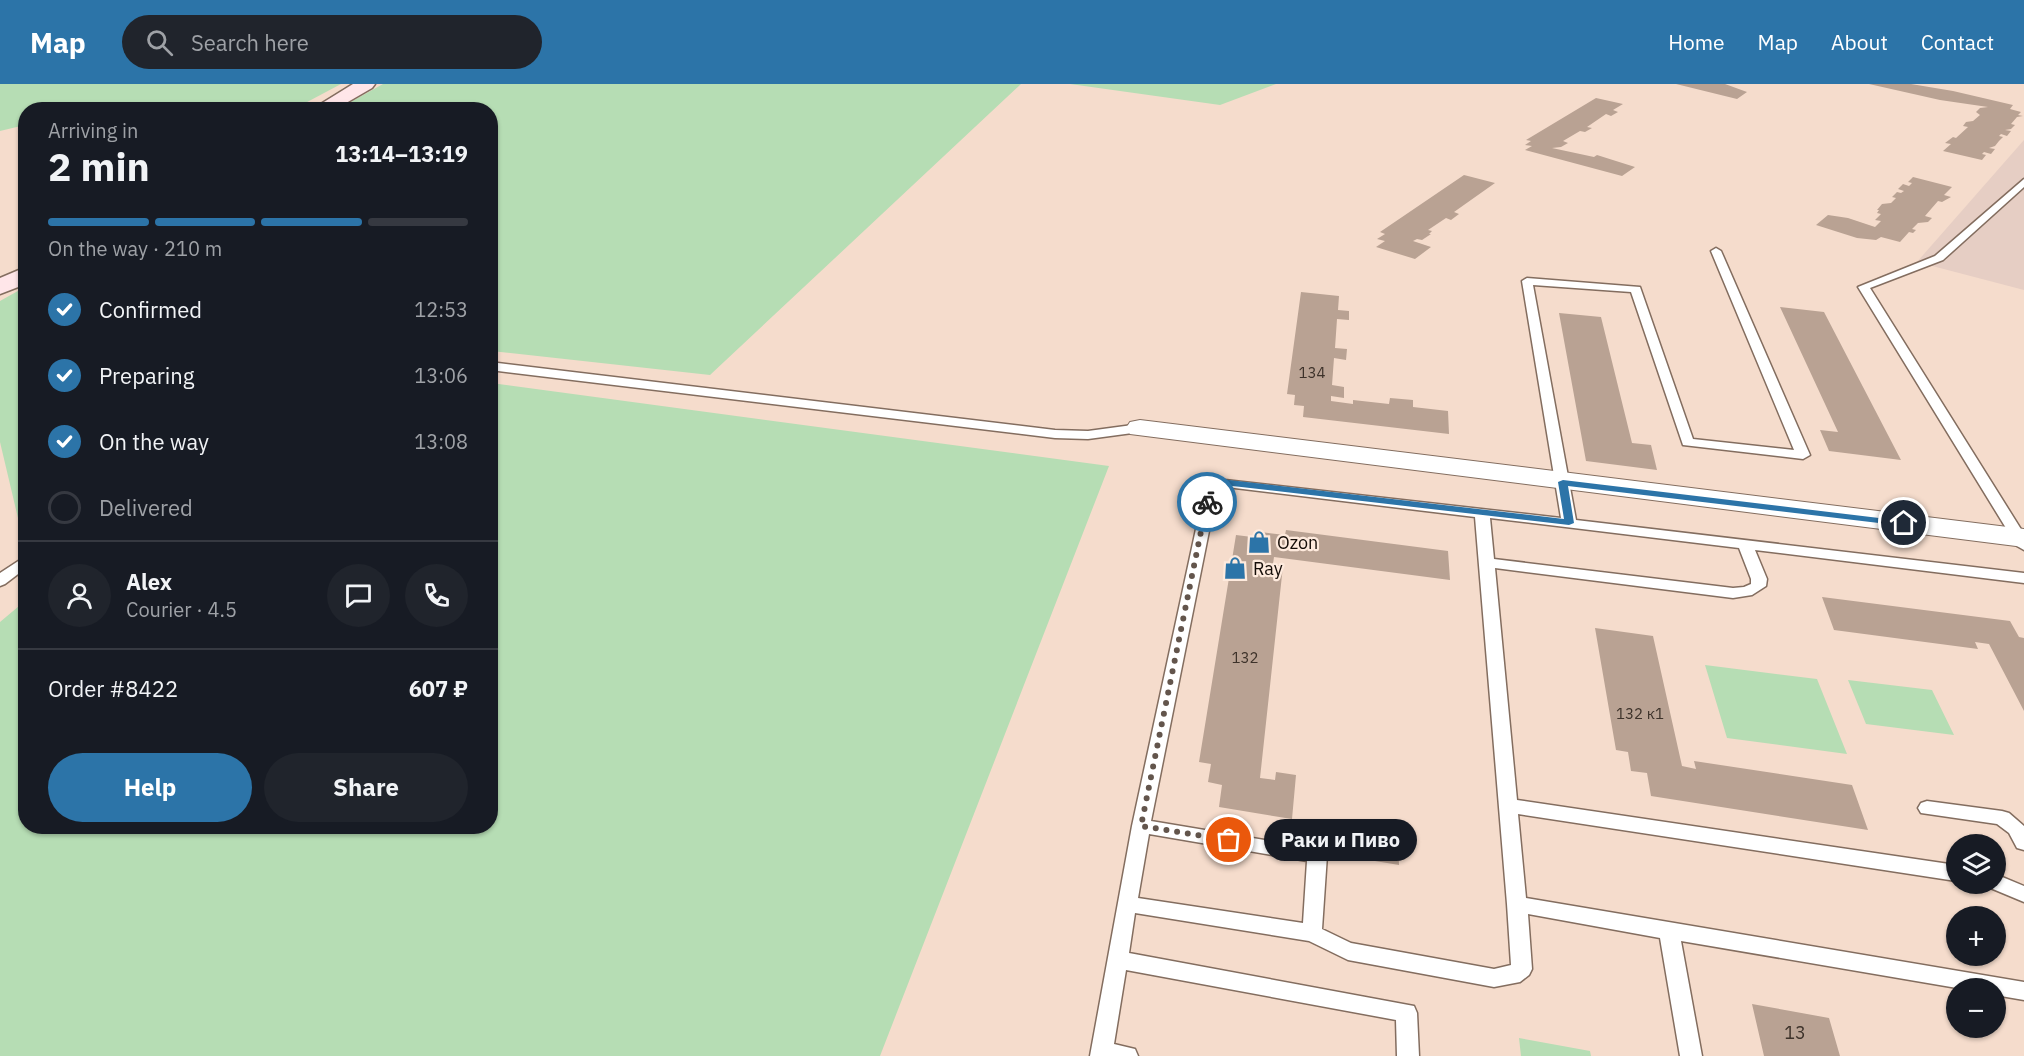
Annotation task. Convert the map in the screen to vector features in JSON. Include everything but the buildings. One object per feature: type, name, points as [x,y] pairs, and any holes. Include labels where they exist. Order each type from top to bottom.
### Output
[{"type":"main road","points":[[334,102],[366,84]]},
{"type":"main road","points":[[0,287],[18,278]]},
{"type":"street","points":[[1140,428],[2022,540]]},
{"type":"lane","points":[[2022,540],[1864,287],[1939,258],[2024,182]]},
{"type":"lane","points":[[1569,523],[1527,281],[1636,289],[1688,442],[1803,455],[1716,251]]},
{"type":"lane","points":[[498,367],[1056,434],[1088,435],[1140,428]]},
{"type":"lane","points":[[1127,1056],[1101,1053],[1141,826],[1212,481],[2024,578]]},
{"type":"lane","points":[[1127,904],[1312,933],[1348,951],[1494,978],[1513,976],[1522,969],[1482,512]]},
{"type":"lane","points":[[1487,563],[1733,593],[1747,592],[1758,586],[1759,579],[1745,544]]},
{"type":"lane","points":[[0,580],[18,566]]},
{"type":"lane","points":[[1509,806],[1946,872]]},
{"type":"lane","points":[[1927,808],[2002,818],[2016,828],[2024,843]]},
{"type":"lane","points":[[1141,826],[1317,855],[1312,933]]},
{"type":"lane","points":[[2006,887],[2024,894]]},
{"type":"lane","points":[[1517,904],[2024,992]]},
{"type":"lane","points":[[1669,932],[1691,1056]]},
{"type":"lane","points":[[1118,960],[1406,1013],[1408,1056]]},
{"type":"shaded area","points":[[2024,140],[2024,290],[1917,262]]},
{"type":"green space","points":[[0,84],[341,84],[307,102],[18,102],[18,127],[0,131]]},
{"type":"green space","points":[[383,84],[1021,84],[710,375],[498,352],[498,102],[351,102]]},
{"type":"green space","points":[[1070,84],[1276,84],[1220,105]]},
{"type":"green space","points":[[18,291],[18,518],[0,442],[0,301]]},
{"type":"green space","points":[[498,384],[1109,466],[880,1056],[0,1056],[0,622],[18,607],[18,834],[498,834]]},
{"type":"green space","points":[[1705,665],[1817,679],[1847,754],[1727,738]]},
{"type":"green space","points":[[1848,680],[1932,690],[1954,735],[1866,724]]},
{"type":"green space","points":[[1519,1038],[1590,1051],[1591,1056],[1521,1056]]},
{"type":"way so far","points":[[1207,502],[1141,826],[1229,840]]},
{"type":"place","name":"Ozon","points":[[1259,542]]},
{"type":"place","name":"Ray","points":[[1235,568]]},
{"type":"place","name":"Раки и Пиво","points":[[1229,840]]},
{"type":"route","points":[[1207,502],[1212,481],[1569,523],[1563,482],[1904,523]]}]
